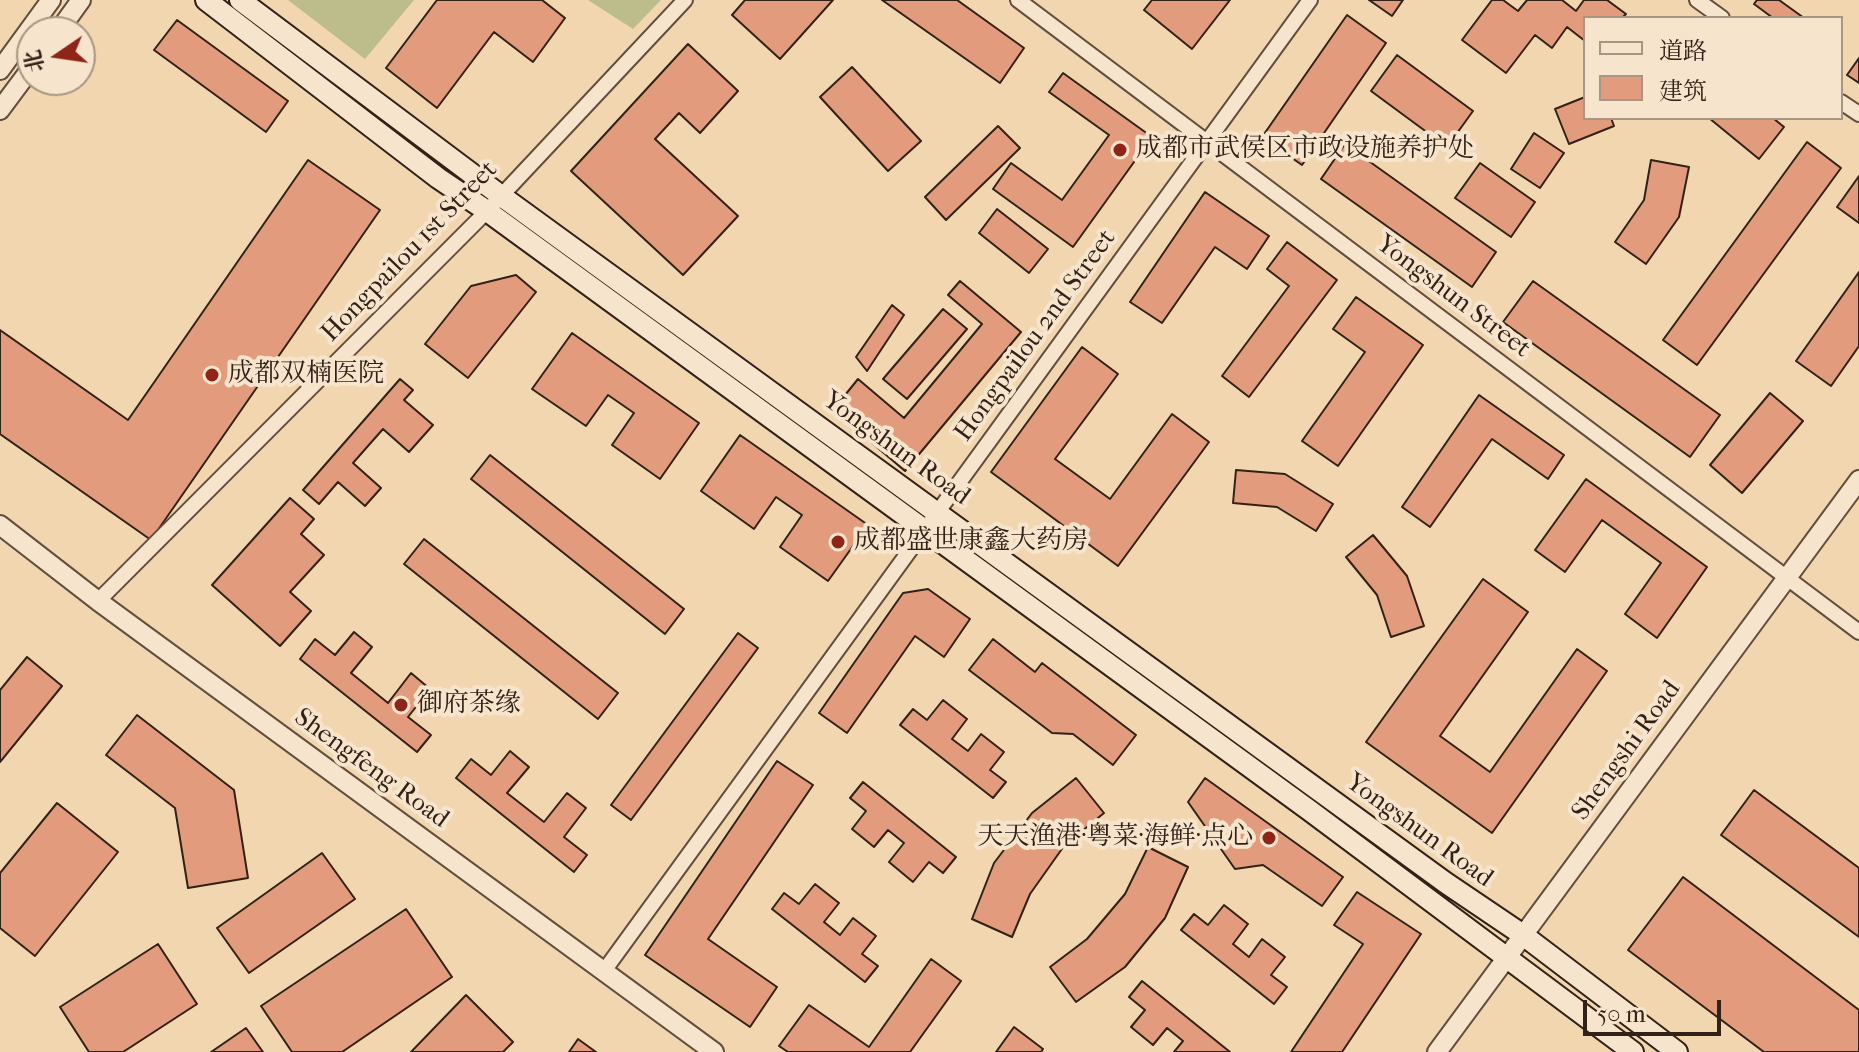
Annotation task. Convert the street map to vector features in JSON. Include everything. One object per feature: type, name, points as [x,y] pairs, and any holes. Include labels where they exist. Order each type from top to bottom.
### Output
[{"type":"main road","points":[[206,0],[438,178],[494,203],[925,530],[1633,1052]]},
{"type":"main road","name":"Yongshun Road","points":[[240,0],[494,203],[938,512],[1446,883],[1523,935],[1677,1052]]},
{"type":"street","points":[[0,70],[51,0]]},
{"type":"street","name":"Hongpailou 1st Street","points":[[98,601],[494,203],[685,0]]},
{"type":"street","name":"Yongshun Street","points":[[1018,0],[1859,632]]},
{"type":"street","name":"Hongpailou 2nd Street","points":[[604,971],[1310,0]]},
{"type":"street","points":[[1697,0],[1719,16]]},
{"type":"street","points":[[0,110],[16,88]]},
{"type":"street","name":"Shengshi Road","points":[[1437,1052],[1859,480]]},
{"type":"street","name":"Shengfeng Road","points":[[0,525],[98,601],[714,1052]]},
{"type":"green space","points":[[288,0],[414,0],[365,59]]},
{"type":"green space","points":[[588,0],[661,0],[633,29]]},
{"type":"building","points":[[437,0],[542,0],[565,18],[533,62],[494,32],[437,108],[386,68]]},
{"type":"building","points":[[745,0],[833,0],[780,59],[732,15]]},
{"type":"building","points":[[882,0],[957,0],[1024,48],[1000,83]]},
{"type":"building","points":[[1152,0],[1230,0],[1192,49],[1144,10]]},
{"type":"building","points":[[1369,0],[1403,0],[1392,16]]},
{"type":"building","points":[[1492,0],[1503,0],[1518,11],[1527,0],[1562,0],[1576,11],[1584,0],[1607,0],[1626,14],[1583,16],[1583,39],[1567,27],[1552,48],[1535,35],[1506,73],[1462,40]]},
{"type":"building","points":[[1757,0],[1779,0],[1801,16],[1770,16],[1754,4]]},
{"type":"building","points":[[1347,15],[1386,43],[1302,165],[1262,137]]},
{"type":"building","points":[[177,20],[288,101],[266,132],[154,50]]},
{"type":"building","points":[[688,44],[738,91],[700,133],[679,113],[655,139],[738,216],[683,275],[571,171]]},
{"type":"building","points":[[1397,55],[1473,111],[1447,147],[1371,91]]},
{"type":"building","points":[[1859,58],[1859,83],[1847,75]]},
{"type":"building","points":[[852,67],[921,141],[888,171],[820,97]]},
{"type":"building","name":"成都市武侯区市政设施养护处","points":[[1063,73],[1152,137],[1073,247],[993,189],[1011,163],[1062,200],[1109,135],[1049,92]]},
{"type":"building","points":[[1583,98],[1583,120],[1612,120],[1614,126],[1569,144],[1555,109]]},
{"type":"building","points":[[1711,120],[1775,120],[1784,127],[1759,159]]},
{"type":"building","points":[[998,126],[1020,148],[946,220],[925,197]]},
{"type":"building","points":[[1534,133],[1564,153],[1540,188],[1511,169]]},
{"type":"building","points":[[1807,142],[1841,168],[1697,365],[1663,340]]},
{"type":"building","points":[[1345,144],[1496,252],[1472,287],[1321,179]]},
{"type":"building","name":"成都双楠医院","points":[[308,160],[380,210],[151,540],[0,434],[0,330],[128,420]]},
{"type":"building","points":[[1651,160],[1689,167],[1679,217],[1646,264],[1615,242],[1644,200]]},
{"type":"building","points":[[1480,163],[1535,202],[1511,237],[1455,198]]},
{"type":"building","points":[[1859,176],[1859,223],[1837,207]]},
{"type":"building","points":[[1205,192],[1269,236],[1247,269],[1215,247],[1162,323],[1130,302]]},
{"type":"building","points":[[997,209],[1048,249],[1029,273],[979,233]]},
{"type":"building","points":[[1287,242],[1337,280],[1249,397],[1222,376],[1289,286],[1267,269]]},
{"type":"building","points":[[1859,272],[1859,346],[1831,386],[1796,361]]},
{"type":"building","points":[[516,275],[536,292],[468,378],[425,344],[471,286]]},
{"type":"building","points":[[960,281],[1021,332],[905,471],[833,410],[858,379],[904,418],[982,324],[948,295]]},
{"type":"building","points":[[1533,281],[1720,415],[1690,457],[1503,322]]},
{"type":"building","points":[[1356,297],[1423,345],[1338,466],[1302,441],[1365,352],[1333,329]]},
{"type":"building","points":[[892,305],[904,315],[867,371],[856,357]]},
{"type":"building","points":[[943,309],[967,329],[907,399],[883,379]]},
{"type":"building","points":[[572,333],[699,423],[660,479],[612,445],[634,413],[608,395],[586,426],[532,389]]},
{"type":"building","points":[[1082,347],[1118,374],[1055,459],[1110,499],[1172,414],[1209,442],[1118,566],[991,472]]},
{"type":"building","points":[[400,379],[413,390],[404,400],[433,425],[409,452],[383,429],[353,463],[381,488],[365,506],[338,482],[319,504],[303,490]]},
{"type":"building","points":[[1770,393],[1803,421],[1742,493],[1710,465]]},
{"type":"building","points":[[1479,395],[1564,455],[1548,479],[1492,439],[1430,527],[1402,507]]},
{"type":"building","points":[[740,435],[868,525],[828,581],[780,547],[802,515],[776,497],[754,529],[701,491]]},
{"type":"building","points":[[490,455],[684,609],[665,634],[471,479]]},
{"type":"building","points":[[1236,470],[1285,474],[1333,504],[1316,531],[1277,507],[1233,503]]},
{"type":"building","points":[[1586,479],[1707,567],[1657,638],[1625,614],[1661,563],[1602,520],[1565,572],[1535,550]]},
{"type":"building","points":[[290,498],[314,519],[301,534],[324,555],[290,592],[311,611],[280,646],[212,585]]},
{"type":"building","points":[[1373,535],[1407,576],[1424,626],[1391,637],[1377,595],[1346,557]]},
{"type":"building","points":[[424,539],[618,693],[598,719],[404,564]]},
{"type":"building","points":[[1483,579],[1528,612],[1440,736],[1490,772],[1577,649],[1607,671],[1492,833],[1366,742]]},
{"type":"building","points":[[928,589],[970,619],[944,657],[915,636],[847,733],[819,713],[903,593]]},
{"type":"building","points":[[354,632],[372,647],[351,673],[388,703],[411,673],[430,689],[408,717],[431,735],[417,752],[300,659],[315,639],[335,655]]},
{"type":"building","points":[[738,633],[758,648],[631,820],[611,805]]},
{"type":"building","points":[[993,639],[1035,672],[1042,663],[1136,735],[1113,765],[1073,734],[1052,733],[969,670]]},
{"type":"building","points":[[27,657],[62,686],[0,762],[0,690]]},
{"type":"building","points":[[943,700],[967,719],[952,739],[968,751],[981,734],[1004,752],[990,770],[1006,782],[993,798],[900,725],[913,709],[927,720]]},
{"type":"building","points":[[137,715],[234,790],[248,878],[188,888],[175,808],[106,755]]},
{"type":"building","points":[[510,751],[529,767],[507,793],[544,822],[567,793],[586,808],[564,837],[587,855],[574,872],[456,778],[471,759],[491,775]]},
{"type":"building","points":[[777,761],[813,785],[708,939],[777,987],[750,1027],[645,955]]},
{"type":"building","points":[[1076,778],[1104,813],[1064,846],[1030,894],[1012,937],[972,919],[994,863],[1032,813]]},
{"type":"building","points":[[1205,778],[1343,877],[1322,906],[1263,865],[1235,869],[1188,802]]},
{"type":"building","points":[[863,782],[956,857],[943,873],[929,862],[913,882],[889,862],[904,843],[888,830],[874,847],[852,829],[866,811],[850,798]]},
{"type":"building","points":[[1754,790],[1859,868],[1859,937],[1721,835]]},
{"type":"building","points":[[57,803],[118,852],[35,956],[0,928],[0,873]]},
{"type":"building","points":[[1148,847],[1188,867],[1165,918],[1125,967],[1076,1002],[1050,967],[1087,939],[1125,894]]},
{"type":"building","points":[[322,853],[355,899],[249,973],[217,928]]},
{"type":"building","points":[[1683,877],[1859,1010],[1859,1052],[1764,1052],[1628,950]]},
{"type":"building","points":[[815,884],[839,903],[824,922],[840,935],[853,918],[876,936],[862,954],[878,966],[865,982],[772,909],[784,893],[799,904]]},
{"type":"building","points":[[1357,892],[1421,934],[1342,1052],[1291,1052],[1363,944],[1334,925]]},
{"type":"building","points":[[1224,905],[1248,924],[1233,944],[1249,957],[1262,939],[1285,957],[1271,975],[1287,987],[1274,1004],[1181,930],[1194,914],[1208,925]]},
{"type":"building","points":[[406,909],[452,977],[342,1052],[292,1052],[261,1006]]},
{"type":"building","points":[[158,944],[197,1004],[123,1052],[89,1052],[60,1007]]},
{"type":"building","points":[[931,959],[961,981],[910,1052],[788,1052],[779,1046],[809,1005],[869,1047]]},
{"type":"building","points":[[1142,981],[1230,1052],[1174,1052],[1183,1041],[1167,1028],[1153,1045],[1131,1027],[1145,1010],[1129,997]]},
{"type":"building","points":[[466,995],[513,1042],[503,1052],[411,1052]]},
{"type":"building","points":[[1014,1027],[1043,1049],[1041,1052],[996,1052]]},
{"type":"building","points":[[246,1028],[263,1052],[211,1052]]},
{"type":"building","points":[[578,1039],[596,1052],[569,1052]]},
{"type":"place","name":"成都市武侯区市政设施养护处","points":[[1120,150]]},
{"type":"place","name":"成都双楠医院","points":[[212,375]]},
{"type":"place","name":"成都盛世康鑫大药房","points":[[838,542]]},
{"type":"place","name":"御府茶缘","points":[[401,705]]},
{"type":"place","name":"天天渔港·粤菜·海鲜·点心","points":[[1269,838]]}]
